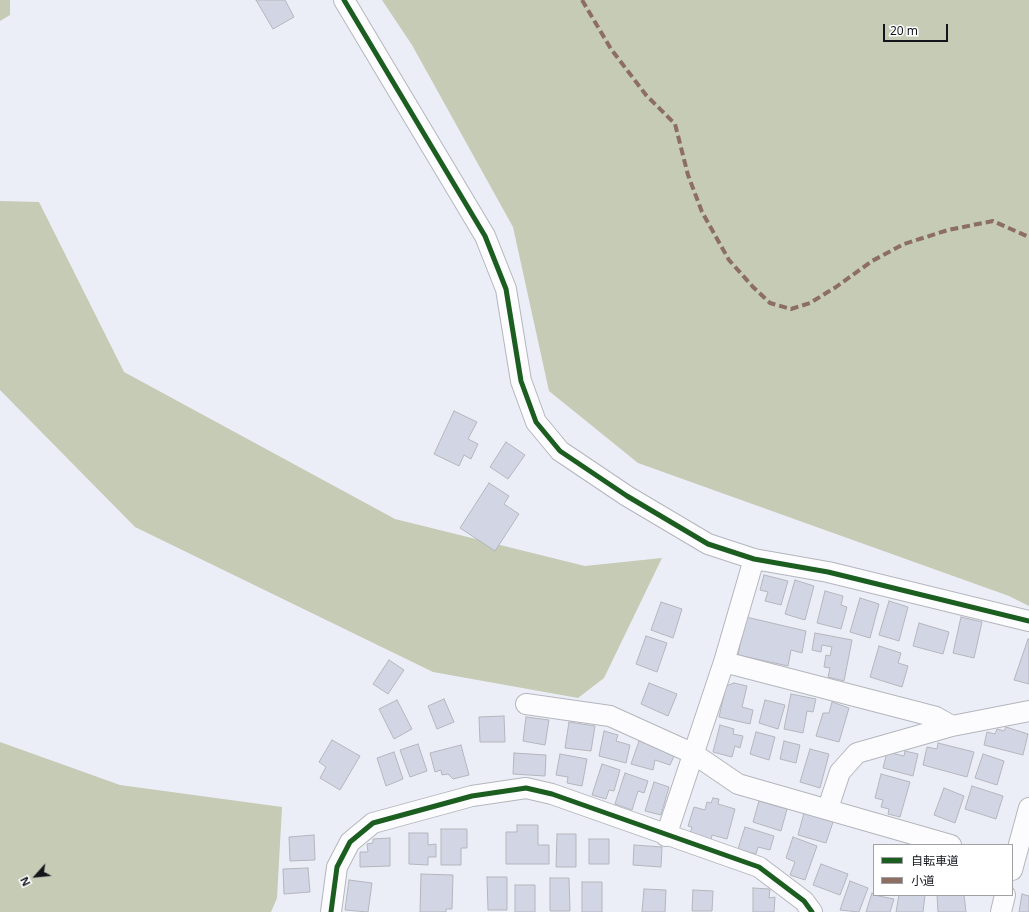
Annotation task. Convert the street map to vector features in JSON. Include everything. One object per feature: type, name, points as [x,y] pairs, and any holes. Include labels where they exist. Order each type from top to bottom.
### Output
[{"type":"street","points":[[344,0],[485,236],[506,289],[521,381],[536,422],[560,450],[626,496],[708,544],[754,559],[828,572],[1029,620]]},
{"type":"street","points":[[666,836],[724,662],[754,559]]},
{"type":"street","points":[[724,662],[936,717],[952,726]]},
{"type":"street","points":[[526,704],[610,716],[694,754],[738,784],[828,808],[948,844]]},
{"type":"street","points":[[828,808],[840,772],[857,753],[952,726],[1029,711]]},
{"type":"street","points":[[331,912],[337,866],[350,842],[373,823],[472,796],[526,788],[552,794],[666,836],[759,867],[804,901],[812,912]]},
{"type":"street","points":[[1017,861],[1029,808]]},
{"type":"street","points":[[1001,912],[1005,896]]},
{"type":"green space","points":[[0,0],[10,0],[10,15],[0,21]]},
{"type":"green space","points":[[382,0],[1029,0],[1029,606],[1009,596],[638,463],[549,391],[513,227],[412,45]]},
{"type":"green space","points":[[0,201],[39,202],[124,372],[395,519],[585,566],[662,558],[604,678],[578,698],[433,672],[135,527],[0,390]]},
{"type":"green space","points":[[0,742],[120,785],[282,807],[277,898],[271,912],[0,912]]},
{"type":"building","points":[[256,0],[285,0],[294,17],[273,29]]},
{"type":"building","points":[[454,411],[477,422],[468,439],[478,444],[471,459],[464,455],[459,466],[434,454]]},
{"type":"building","points":[[506,442],[525,455],[508,479],[490,467]]},
{"type":"building","points":[[489,483],[509,496],[504,504],[519,514],[495,551],[460,528]]},
{"type":"building","points":[[764,575],[788,581],[781,605],[765,601],[768,592],[760,590]]},
{"type":"building","points":[[795,580],[814,586],[805,620],[785,614]]},
{"type":"building","points":[[825,591],[843,596],[841,605],[847,607],[841,629],[817,623]]},
{"type":"building","points":[[860,598],[879,604],[870,638],[850,632]]},
{"type":"building","points":[[889,601],[908,607],[899,641],[879,635]]},
{"type":"building","points":[[661,602],[682,609],[673,638],[651,630]]},
{"type":"building","points":[[746,617],[806,631],[802,653],[791,650],[788,666],[738,655]]},
{"type":"building","points":[[961,617],[982,622],[974,658],[953,653]]},
{"type":"building","points":[[919,623],[949,632],[943,654],[913,646]]},
{"type":"building","points":[[815,633],[852,640],[844,681],[828,677],[830,668],[824,667],[826,655],[830,656],[832,647],[822,645],[821,652],[812,650]]},
{"type":"building","points":[[646,636],[667,643],[657,672],[636,664]]},
{"type":"building","points":[[1028,639],[1029,640],[1029,684],[1014,680]]},
{"type":"building","points":[[879,646],[901,653],[898,663],[908,666],[902,687],[870,677]]},
{"type":"building","points":[[389,660],[404,670],[388,694],[373,684]]},
{"type":"building","points":[[649,683],[677,694],[668,716],[641,704]]},
{"type":"building","points":[[734,683],[747,686],[742,707],[753,710],[750,724],[719,717],[726,686]]},
{"type":"building","points":[[791,694],[816,699],[813,712],[807,711],[803,733],[784,729]]},
{"type":"building","points":[[444,699],[454,722],[437,729],[428,706]]},
{"type":"building","points":[[397,700],[412,729],[394,739],[379,709]]},
{"type":"building","points":[[765,700],[785,705],[778,729],[759,723]]},
{"type":"building","points":[[832,702],[849,708],[839,742],[816,736],[823,713],[829,713]]},
{"type":"building","points":[[504,716],[505,742],[480,742],[479,717]]},
{"type":"building","points":[[526,717],[549,720],[545,745],[523,741]]},
{"type":"building","points":[[569,722],[595,726],[591,751],[565,748]]},
{"type":"building","points":[[720,725],[734,729],[733,734],[743,736],[740,748],[735,746],[732,757],[713,752]]},
{"type":"building","points":[[1006,727],[1028,734],[1023,755],[984,745],[987,732],[995,734],[997,729],[1004,731]]},
{"type":"building","points":[[604,731],[618,735],[616,741],[630,745],[626,763],[599,756]]},
{"type":"building","points":[[756,732],[775,737],[769,760],[750,754]]},
{"type":"building","points":[[332,740],[360,756],[340,790],[320,778],[326,767],[319,762]]},
{"type":"building","points":[[639,741],[675,754],[670,765],[655,760],[653,770],[631,764]]},
{"type":"building","points":[[784,741],[800,745],[796,763],[780,759]]},
{"type":"building","points":[[938,743],[974,752],[967,777],[923,765],[927,747],[937,749]]},
{"type":"building","points":[[418,744],[427,771],[410,777],[400,750]]},
{"type":"building","points":[[461,745],[469,775],[453,779],[448,774],[442,775],[441,770],[435,772],[430,753]]},
{"type":"building","points":[[810,749],[829,754],[820,788],[800,782]]},
{"type":"building","points":[[905,751],[918,754],[913,776],[883,768],[887,752],[904,756]]},
{"type":"building","points":[[394,752],[403,779],[386,786],[377,758]]},
{"type":"building","points":[[514,753],[546,755],[545,776],[513,774]]},
{"type":"building","points":[[560,754],[587,759],[582,786],[567,783],[568,777],[556,775]]},
{"type":"building","points":[[983,754],[1004,761],[997,785],[975,778]]},
{"type":"building","points":[[602,764],[620,770],[614,791],[609,790],[606,799],[592,795]]},
{"type":"building","points":[[625,773],[648,781],[644,793],[638,791],[632,810],[615,804]]},
{"type":"building","points":[[881,774],[910,782],[900,817],[888,814],[889,809],[881,807],[883,800],[875,798]]},
{"type":"building","points":[[654,782],[669,787],[661,815],[645,811]]},
{"type":"building","points":[[972,786],[1003,796],[996,819],[965,809]]},
{"type":"building","points":[[944,788],[964,796],[955,823],[934,815]]},
{"type":"building","points":[[713,798],[719,799],[718,804],[735,809],[727,839],[712,835],[711,840],[690,834],[692,827],[688,826],[694,807],[705,810],[707,802],[711,803]]},
{"type":"building","points":[[759,801],[787,809],[781,831],[753,822]]},
{"type":"building","points":[[804,813],[833,822],[826,843],[798,835]]},
{"type":"building","points":[[517,825],[538,825],[538,845],[549,845],[549,864],[506,864],[506,832],[517,832]]},
{"type":"building","points":[[745,827],[774,836],[770,850],[758,847],[756,854],[738,849]]},
{"type":"building","points":[[441,829],[467,829],[467,848],[461,848],[461,865],[441,865]]},
{"type":"building","points":[[409,833],[428,833],[428,845],[436,844],[436,857],[428,857],[428,865],[409,864]]},
{"type":"building","points":[[557,834],[576,834],[576,867],[556,867]]},
{"type":"building","points":[[314,835],[315,860],[290,861],[289,837]]},
{"type":"building","points":[[793,837],[817,846],[805,880],[790,875],[795,862],[786,858]]},
{"type":"building","points":[[390,838],[390,866],[360,867],[360,852],[368,852],[367,844],[373,843],[373,839]]},
{"type":"building","points":[[589,839],[609,839],[609,864],[589,864]]},
{"type":"building","points":[[634,845],[662,847],[661,867],[633,865]]},
{"type":"building","points":[[821,864],[848,874],[840,895],[813,885]]},
{"type":"building","points":[[308,868],[310,892],[284,894],[283,869]]},
{"type":"building","points":[[421,874],[453,875],[452,909],[446,909],[446,912],[420,912]]},
{"type":"building","points":[[487,877],[507,877],[507,910],[488,910]]},
{"type":"building","points":[[550,878],[569,878],[570,911],[550,911]]},
{"type":"building","points":[[349,880],[372,883],[368,912],[345,910]]},
{"type":"building","points":[[850,881],[868,888],[859,912],[840,910]]},
{"type":"building","points":[[582,882],[602,882],[602,912],[582,912]]},
{"type":"building","points":[[515,885],[535,885],[535,912],[515,912]]},
{"type":"building","points":[[753,888],[770,889],[769,898],[775,897],[774,912],[753,912]]},
{"type":"building","points":[[644,889],[666,890],[665,912],[642,912]]},
{"type":"building","points":[[693,890],[713,891],[712,911],[692,911]]},
{"type":"building","points":[[872,893],[873,896],[894,899],[890,912],[866,912]]},
{"type":"building","points":[[1022,894],[1029,896],[1029,912],[1019,912]]},
{"type":"building","points":[[899,896],[925,896],[923,912],[896,912]]},
{"type":"building","points":[[937,896],[964,896],[966,912],[938,912]]},
{"type":"marked path","points":[[582,0],[611,49],[646,95],[675,124],[688,175],[702,212],[729,260],[753,287],[770,303],[791,309],[810,303],[836,287],[872,261],[904,244],[948,230],[993,221],[1029,237]]},
{"type":"cycle path","points":[[344,0],[485,236],[506,289],[521,381],[536,422],[560,451],[627,496],[708,544],[754,559],[828,572],[1029,621]]},
{"type":"cycle path","points":[[331,912],[337,867],[350,842],[373,823],[472,796],[526,788],[552,794],[759,867],[804,901],[812,912]]}]
